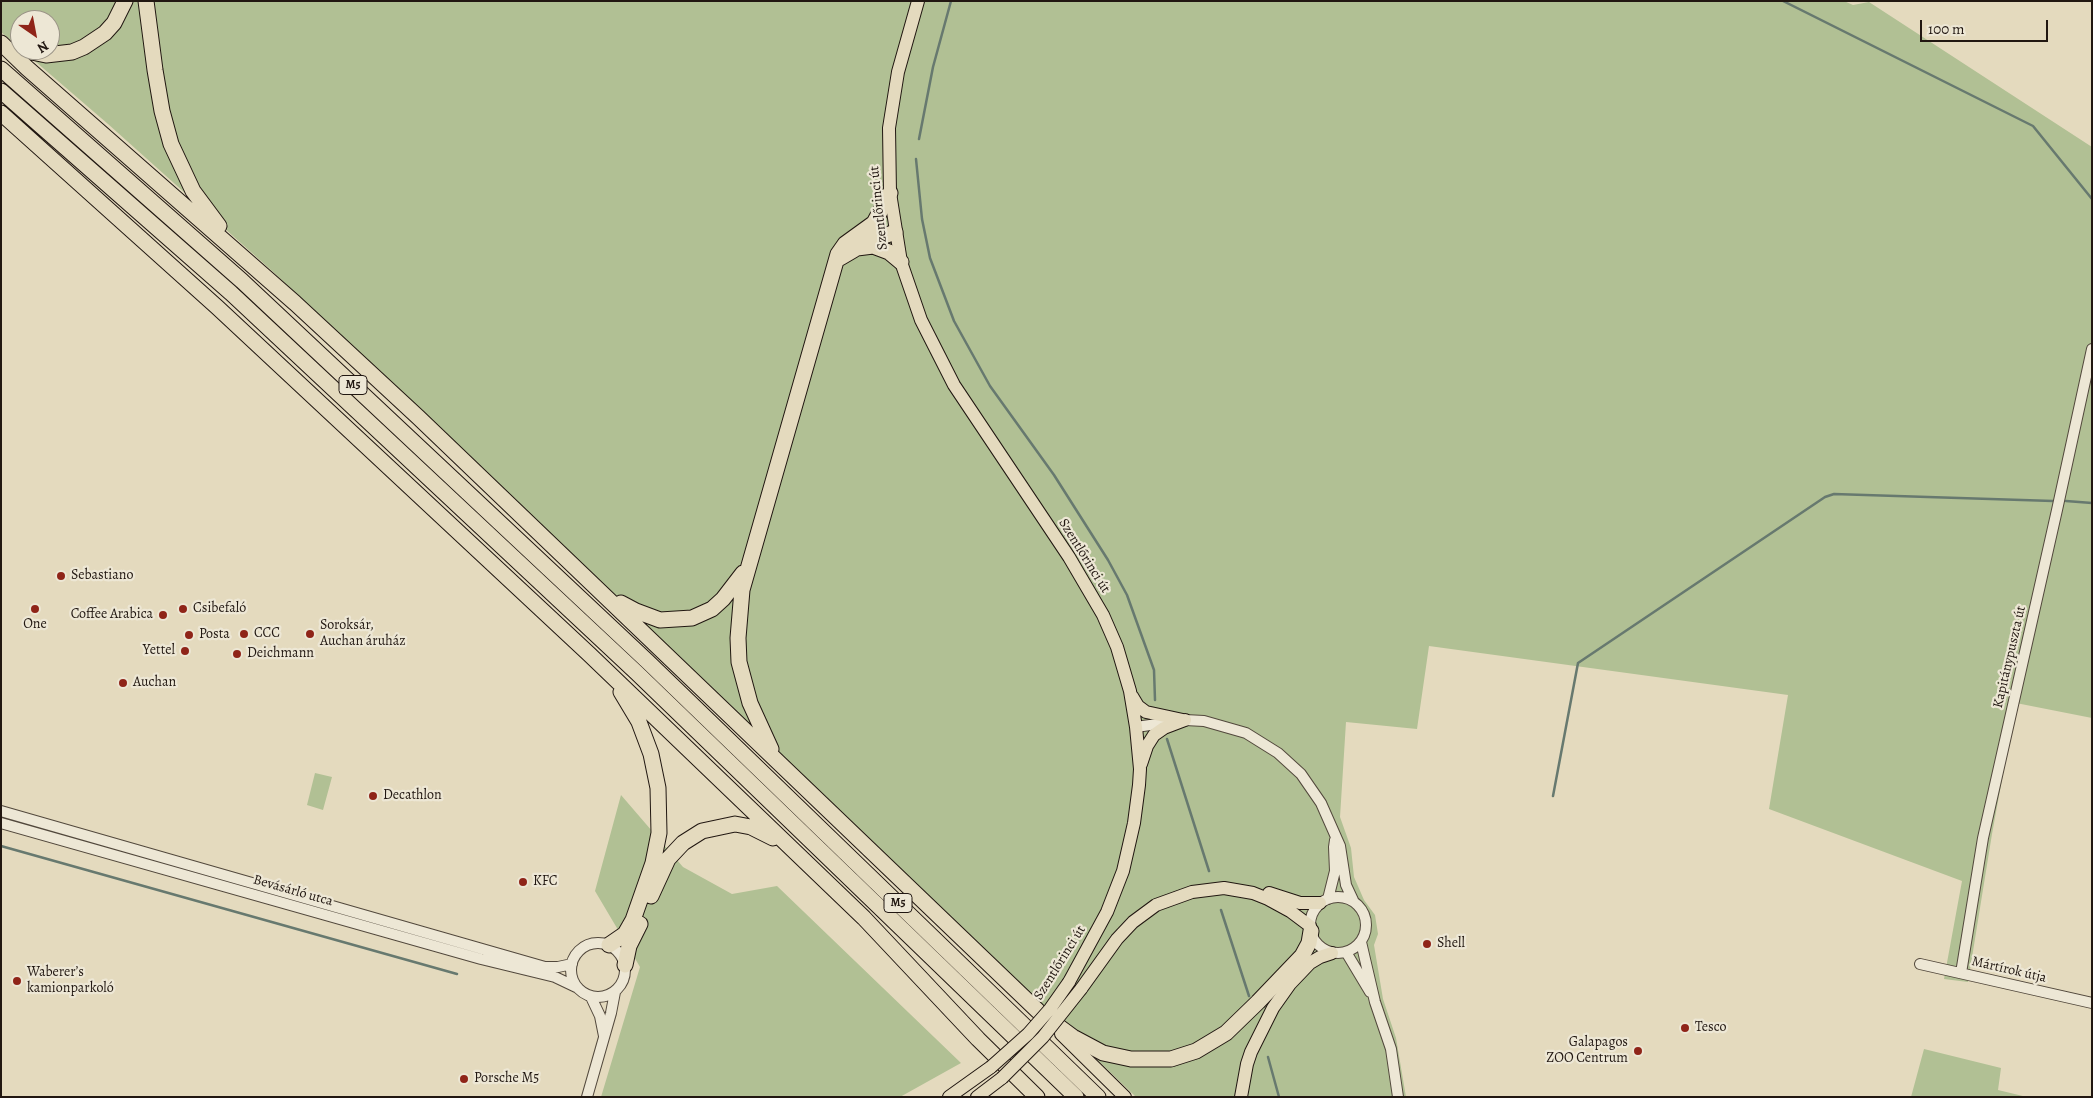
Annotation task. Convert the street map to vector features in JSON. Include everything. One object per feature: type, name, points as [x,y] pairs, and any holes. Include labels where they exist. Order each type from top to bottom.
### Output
[{"type":"highway","points":[[60,53],[72,52],[84,47],[105,33],[114,23],[125,1]]},
{"type":"highway","points":[[146,1],[162,111],[171,144],[184,174],[200,202],[222,230],[295,304]]},
{"type":"highway","name":"M5","points":[[1,41],[27,68],[295,304],[595,585],[1038,1011]]},
{"type":"highway","name":"M5","points":[[1,69],[242,281],[633,647],[1098,1097]]},
{"type":"highway","name":"M5","points":[[1,91],[231,293],[643,680],[1076,1097]]},
{"type":"highway","name":"M5","points":[[1,113],[217,307],[589,654],[864,918],[978,1039],[1022,1081]]},
{"type":"highway","points":[[1,123],[36,145]]},
{"type":"highway","points":[[776,760],[750,703],[739,662],[740,606],[748,566],[836,260],[845,244],[868,229],[878,219],[890,194]]},
{"type":"highway","points":[[868,229],[880,228],[895,232]]},
{"type":"highway","points":[[836,260],[847,249],[860,241],[895,232]]},
{"type":"highway","points":[[836,260],[857,248],[873,246],[889,252],[901,262]]},
{"type":"highway","points":[[595,585],[622,603],[651,618],[682,620],[692,618],[712,608],[733,588],[748,566]]},
{"type":"highway","points":[[589,654],[623,695],[639,722],[651,754],[660,801],[657,847],[634,920],[625,934],[609,945]]},
{"type":"highway","points":[[625,965],[629,946],[662,868],[675,850],[692,836],[723,825],[735,824],[752,827],[779,841],[810,865]]},
{"type":"highway","points":[[1038,1011],[1073,1037],[1103,1053],[1142,1060],[1179,1057],[1211,1043],[1239,1022],[1302,956],[1309,943],[1310,929]]},
{"type":"highway","points":[[1022,1081],[1037,1097]]},
{"type":"main road","name":"Szentlőrinci út","points":[[918,1],[901,58],[891,112],[888,149],[890,194],[901,262],[921,320],[954,385],[1069,557],[1096,602],[1113,637],[1130,692],[1140,769],[1134,824],[1123,871],[1107,912],[1069,982],[1050,1009],[1028,1034],[991,1067],[949,1097]]},
{"type":"main road","points":[[1130,692],[1138,706],[1146,712],[1185,720]]},
{"type":"main road","points":[[1140,769],[1147,746],[1154,735],[1164,728],[1185,720]]},
{"type":"main road","points":[[977,1097],[1002,1078],[1043,1037],[1117,939],[1133,922],[1156,905],[1200,890],[1224,888],[1252,893],[1278,904],[1310,929]]},
{"type":"main road","points":[[1252,893],[1265,892],[1300,903],[1324,901]]},
{"type":"main road","points":[[1241,1097],[1251,1052],[1273,1008],[1290,984],[1310,963],[1332,952]]},
{"type":"main road","name":"M5","points":[[1038,1011],[1125,1097]]},
{"type":"main road","name":"M5","points":[[1022,1081],[1041,1097]]},
{"type":"street","name":"Kapitánypuszta út","points":[[1961,973],[1983,838],[2092,349]]},
{"type":"street","points":[[1136,727],[1185,720],[1204,721],[1236,729],[1278,752],[1300,774],[1316,794],[1327,815],[1340,846],[1346,884],[1353,900],[1363,910],[1367,921],[1366,932],[1361,942],[1354,949],[1346,952],[1332,952],[1319,945],[1310,929],[1312,914],[1324,901],[1335,871],[1334,847],[1336,839]]},
{"type":"street","points":[[1,811],[545,966],[558,967],[572,964]]},
{"type":"street","name":"Bevásárló utca","points":[[1,822],[481,959],[555,977],[576,987]]},
{"type":"street","points":[[1324,901],[1339,896],[1353,900]]},
{"type":"street","points":[[1361,942],[1375,1002],[1391,1049],[1398,1097]]},
{"type":"street","points":[[587,1097],[604,1038],[615,992],[624,980],[625,965],[620,953],[609,945],[598,943],[586,946],[577,954],[572,964],[572,977],[576,987],[591,997],[600,1016],[604,1038]]},
{"type":"street","points":[[1346,952],[1375,1002]]},
{"type":"street","name":"Mártírok útja","points":[[1920,964],[2092,1003]]},
{"type":"street","points":[[591,997],[604,997],[615,992]]},
{"type":"green space","points":[[1,1],[1844,1],[1853,5],[1869,2],[2092,147],[2092,718],[2016,703],[1968,982],[1944,979],[1962,881],[1769,809],[1788,695],[1429,646],[1417,729],[1346,722],[1340,817],[1351,848],[1354,877],[1364,900],[1375,915],[1378,934],[1374,945],[1383,999],[1396,1038],[1406,1097],[1136,1097],[524,508],[271,270],[34,60],[60,60],[60,10],[10,10],[10,40],[1,32]]},
{"type":"green space","points":[[315,773],[332,777],[323,810],[307,805]]},
{"type":"green space","points":[[621,795],[683,867],[732,894],[777,886],[961,1063],[900,1097],[601,1097],[640,967],[595,891]]},
{"type":"green space","points":[[1924,1049],[2001,1068],[1998,1090],[2027,1097],[1911,1097]]},
{"type":"waterway","points":[[919,139],[933,67],[951,1]]},
{"type":"waterway","points":[[1783,1],[2033,126],[2092,199]]},
{"type":"waterway","points":[[916,159],[922,219],[930,258],[954,321],[990,386],[1054,475],[1108,560],[1127,595],[1154,670],[1155,700]]},
{"type":"waterway","points":[[1553,796],[1578,663],[1825,497],[1834,494],[2053,501]]},
{"type":"waterway","points":[[2066,501],[2092,503]]},
{"type":"waterway","points":[[1167,739],[1209,871]]},
{"type":"waterway","points":[[1,846],[457,974]]},
{"type":"waterway","points":[[1221,910],[1249,996]]},
{"type":"waterway","points":[[1268,1057],[1279,1097]]},
{"type":"place","name":"Sebastiano","points":[[61,576]]},
{"type":"place","name":"One","points":[[35,609]]},
{"type":"place","name":"Csibefaló","points":[[183,609]]},
{"type":"place","name":"Coffee Arabica","points":[[163,615]]},
{"type":"place","name":"CCC","points":[[244,634]]},
{"type":"place","name":"Soroksár, Auchan áruház","points":[[310,634]]},
{"type":"place","name":"Posta","points":[[189,635]]},
{"type":"place","name":"Yettel","points":[[185,651]]},
{"type":"place","name":"Deichmann","points":[[237,654]]},
{"type":"place","name":"Auchan","points":[[123,683]]},
{"type":"place","name":"Decathlon","points":[[373,796]]},
{"type":"place","name":"KFC","points":[[523,882]]},
{"type":"place","name":"Shell","points":[[1427,944]]},
{"type":"place","name":"Waberer’s kamionparkoló","points":[[17,981]]},
{"type":"place","name":"Tesco","points":[[1685,1028]]},
{"type":"place","name":"Galapagos ZOO Centrum","points":[[1638,1051]]},
{"type":"place","name":"Porsche M5","points":[[464,1079]]}]
